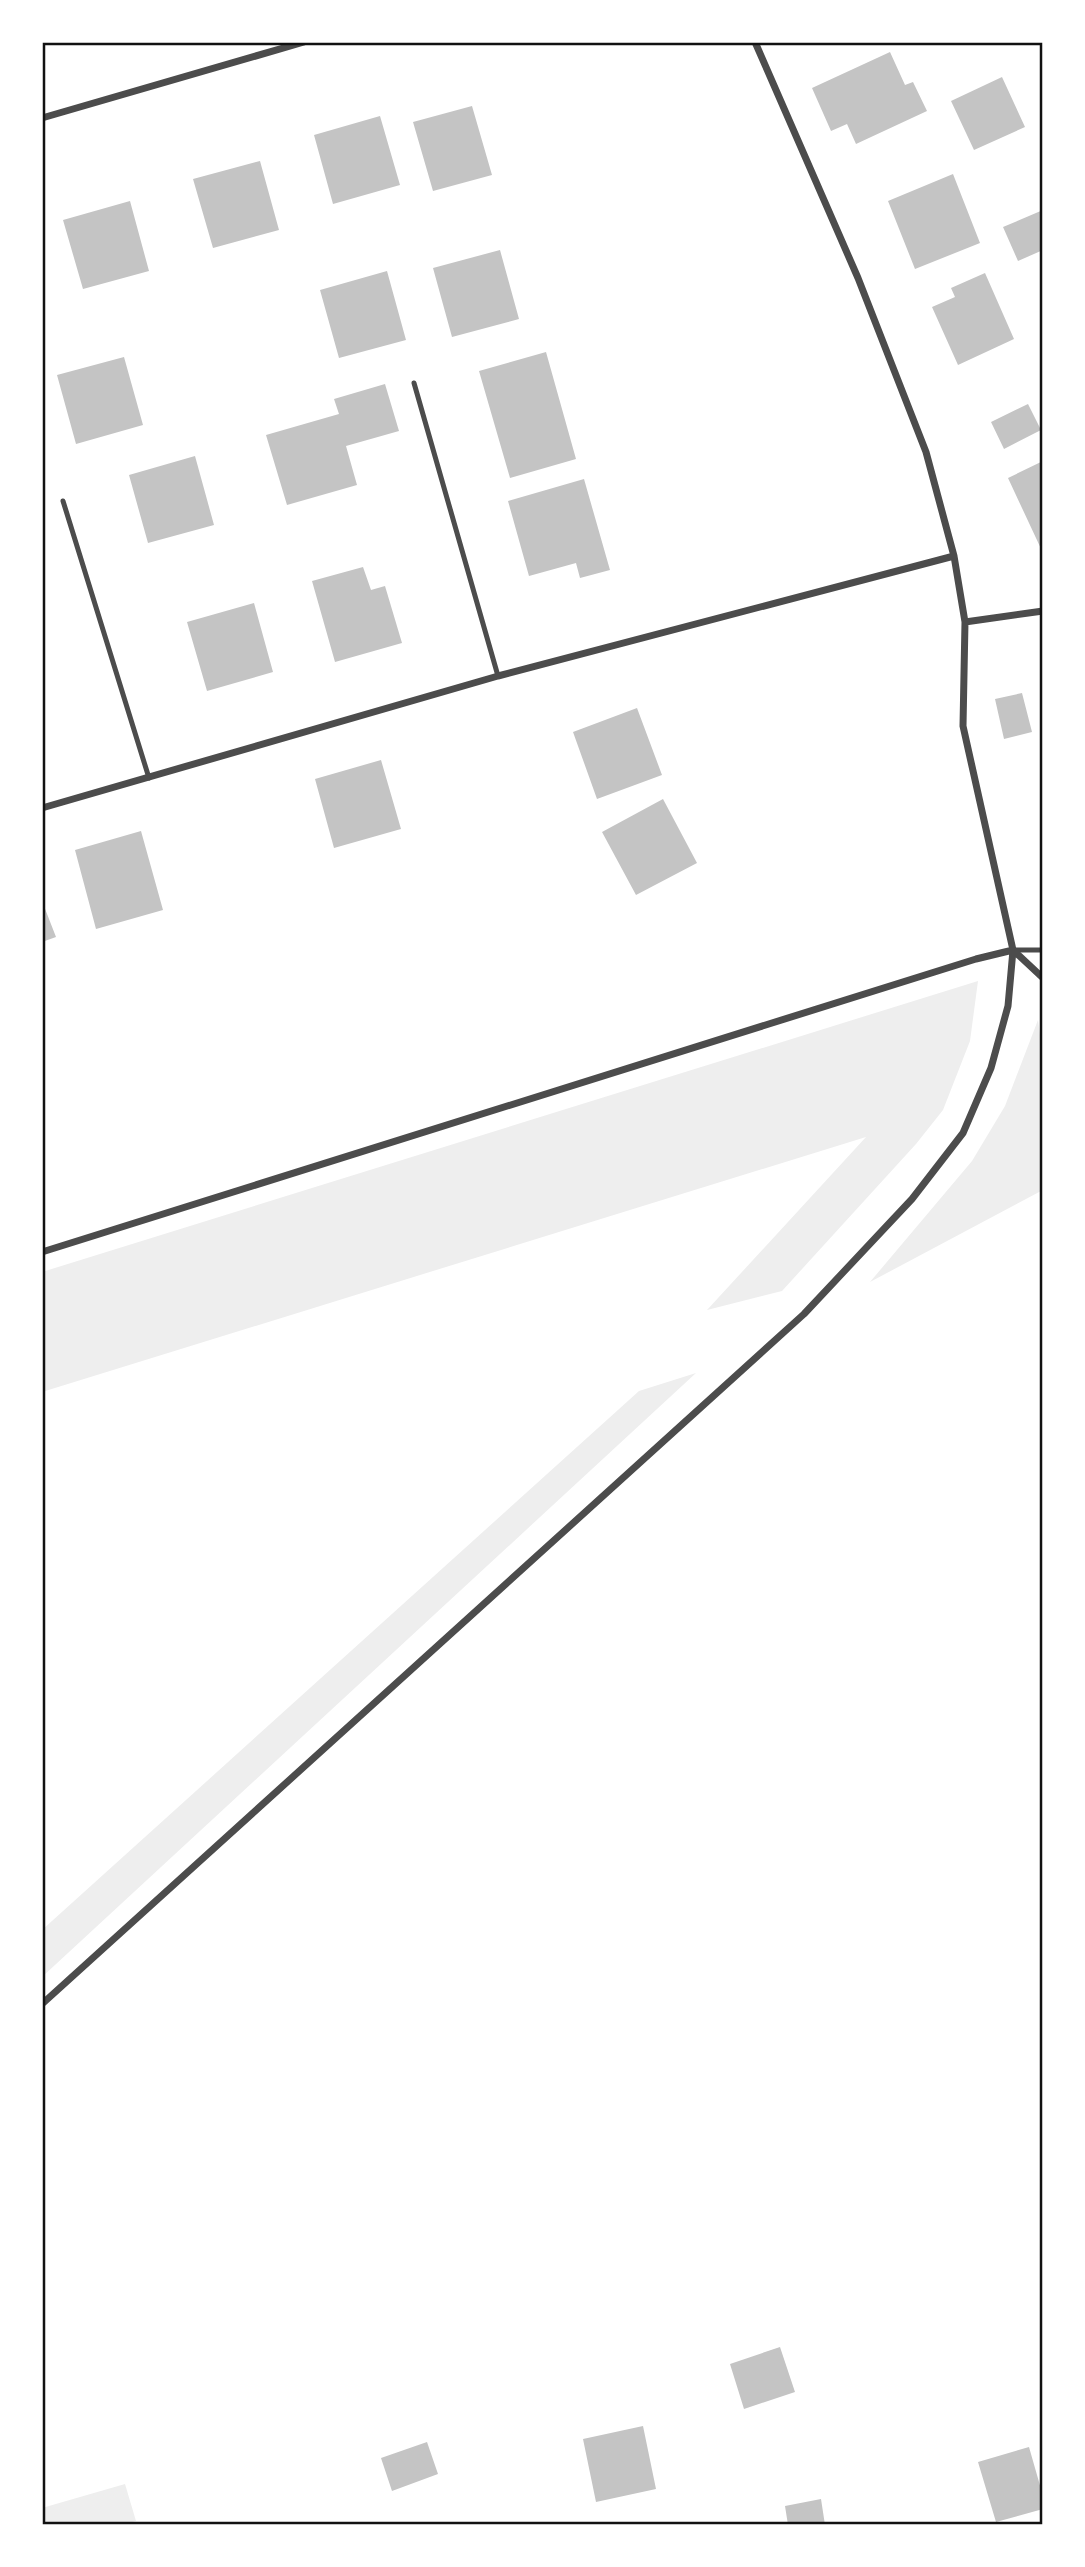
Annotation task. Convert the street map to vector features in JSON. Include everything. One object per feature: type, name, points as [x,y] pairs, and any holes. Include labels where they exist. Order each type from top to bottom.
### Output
[{"type":"street","points":[[42,118],[280,45],[304,42]]},
{"type":"street","points":[[42,2004],[804,1314],[912,1199],[963,1133],[991,1069],[1008,1006],[1013,950],[963,726],[965,622],[954,556],[926,452],[858,278],[755,42]]},
{"type":"street","points":[[42,808],[498,676],[954,556]]},
{"type":"street","points":[[965,622],[1043,611]]},
{"type":"street","points":[[1013,950],[1043,978]]},
{"type":"street","points":[[42,1252],[976,959],[1013,950]]},
{"type":"lane","points":[[414,383],[498,676]]},
{"type":"lane","points":[[63,501],[149,778]]},
{"type":"lane","points":[[1013,950],[1043,950]]},
{"type":"shaded area","points":[[978,981],[970,1041],[943,1110],[916,1144],[782,1291],[707,1310],[866,1137],[42,1392],[42,1272]]},
{"type":"shaded area","points":[[1038,1020],[1043,1058],[1043,1190],[870,1282],[972,1161],[1005,1106]]},
{"type":"shaded area","points":[[696,1373],[42,1977],[42,1930],[639,1391]]},
{"type":"shaded area","points":[[125,2484],[136,2521],[120,2525],[42,2525],[42,2508]]},
{"type":"building","points":[[890,52],[905,85],[913,82],[927,111],[856,144],[847,124],[831,131],[812,88]]},
{"type":"building","points":[[1002,77],[1025,127],[974,150],[951,101]]},
{"type":"building","points":[[472,106],[492,175],[433,191],[413,122]]},
{"type":"building","points":[[380,116],[400,185],[333,204],[314,135]]},
{"type":"building","points":[[260,161],[279,230],[213,248],[193,179]]},
{"type":"building","points":[[953,174],[980,243],[915,269],[888,201]]},
{"type":"building","points":[[130,201],[149,271],[83,289],[63,220]]},
{"type":"building","points":[[1043,210],[1043,250],[1018,261],[1003,227]]},
{"type":"building","points":[[500,250],[519,319],[452,337],[433,268]]},
{"type":"building","points":[[387,271],[406,340],[339,358],[320,290]]},
{"type":"building","points":[[985,273],[1014,339],[958,365],[932,307],[955,297],[951,288]]},
{"type":"building","points":[[546,352],[576,459],[510,478],[479,371]]},
{"type":"building","points":[[124,357],[143,425],[76,444],[57,375]]},
{"type":"building","points":[[385,384],[399,431],[346,446],[357,485],[287,505],[266,435],[339,414],[334,399]]},
{"type":"building","points":[[1028,404],[1041,430],[1004,449],[991,422]]},
{"type":"building","points":[[195,456],[214,525],[148,543],[129,475]]},
{"type":"building","points":[[1043,461],[1043,553],[1008,478]]},
{"type":"building","points":[[584,479],[610,570],[580,578],[576,563],[529,576],[508,501]]},
{"type":"building","points":[[363,567],[371,590],[385,586],[402,643],[335,662],[312,581]]},
{"type":"building","points":[[254,603],[273,672],[207,691],[187,622]]},
{"type":"building","points":[[1022,693],[1032,732],[1004,739],[995,699]]},
{"type":"building","points":[[637,708],[662,775],[597,799],[573,732]]},
{"type":"building","points":[[381,760],[401,829],[334,848],[315,779]]},
{"type":"building","points":[[663,799],[697,863],[636,895],[602,832]]},
{"type":"building","points":[[141,831],[163,910],[96,929],[75,850]]},
{"type":"building","points":[[42,901],[56,937],[42,942]]},
{"type":"building","points":[[780,2347],[795,2392],[744,2409],[730,2364]]},
{"type":"building","points":[[643,2426],[656,2489],[596,2502],[583,2439]]},
{"type":"building","points":[[427,2442],[438,2474],[392,2491],[381,2458]]},
{"type":"building","points":[[1029,2447],[1043,2496],[1043,2509],[996,2522],[978,2462]]},
{"type":"building","points":[[821,2499],[825,2525],[788,2525],[785,2506]]}]
